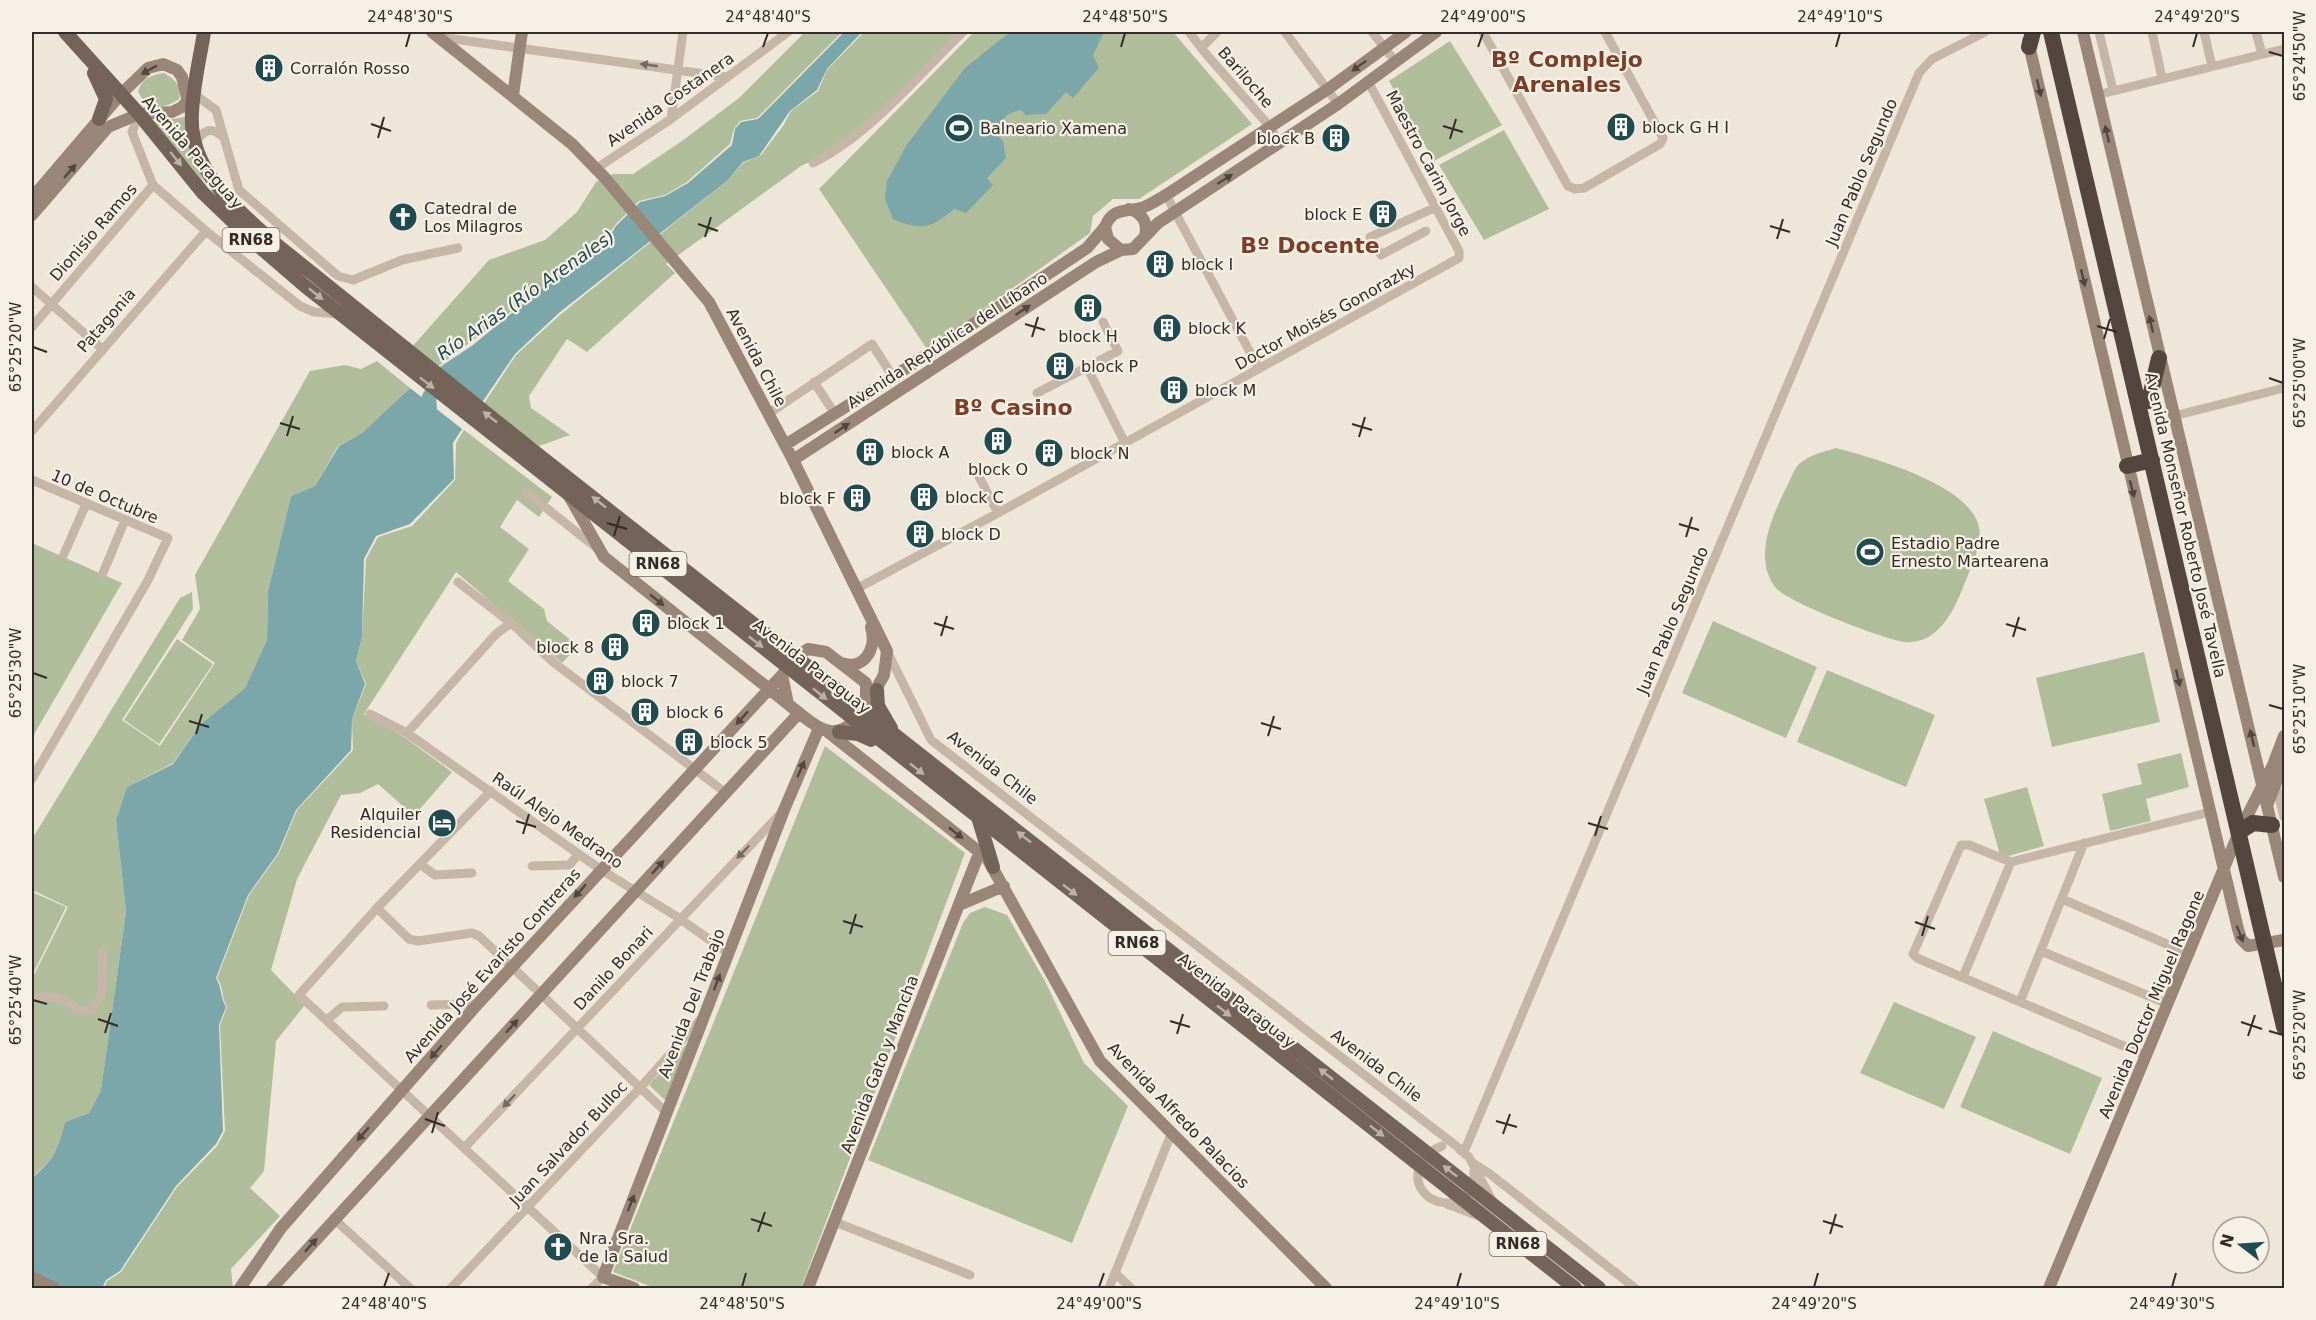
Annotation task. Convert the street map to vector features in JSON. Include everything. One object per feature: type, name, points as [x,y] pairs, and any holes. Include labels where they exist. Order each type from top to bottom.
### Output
[{"type":"highway","name":"Avenida Monseñor Roberto José Tavella","points":[[2051,32],[2152,460],[2284,981]]},
{"type":"highway","name":"Avenida Monseñor Roberto José Tavella","points":[[2061,32],[2149,401],[2245,824]]},
{"type":"highway","points":[[2149,401],[2159,358]]},
{"type":"highway","points":[[2127,466],[2152,460]]},
{"type":"highway","points":[[2245,824],[2278,821]]},
{"type":"highway","name":"Avenida Monseñor Roberto José Tavella","points":[[2275,942],[2284,1027]]},
{"type":"main road","name":"Avenida Paraguay","points":[[65,32],[84,56],[139,114],[209,199],[254,242],[340,314],[384,342]]},
{"type":"main road","name":"Avenida Paraguay","points":[[204,32],[191,98],[195,145],[210,176],[235,206],[384,342],[533,458],[788,666]]},
{"type":"main road","points":[[84,56],[106,99],[99,119]]},
{"type":"main road","name":"Avenida Paraguay","points":[[533,458],[567,493],[788,666],[897,737],[1405,1136],[1424,1160],[1462,1199],[1575,1288]]},
{"type":"main road","points":[[879,686],[880,711],[897,737]]},
{"type":"main road","name":"Avenida Paraguay","points":[[861,713],[896,752],[1402,1151],[1424,1160],[1472,1189],[1599,1288]]},
{"type":"main road","points":[[828,731],[863,736],[896,752]]},
{"type":"main road","points":[[978,818],[981,844],[993,867]]},
{"type":"street","points":[[513,94],[522,32]]},
{"type":"street","points":[[671,119],[683,32]]},
{"type":"street","name":"Avenida Costanera","points":[[597,168],[671,119],[788,32]]},
{"type":"street","points":[[813,163],[829,155],[866,127],[963,32]]},
{"type":"street","name":"Bariloche","points":[[1189,32],[1271,128],[1279,144]]},
{"type":"street","points":[[1202,47],[1217,32]]},
{"type":"street","points":[[1285,32],[1338,105]]},
{"type":"street","points":[[1372,32],[1396,62]]},
{"type":"street","points":[[1406,32],[1271,128],[1166,195],[1143,207],[1119,210],[1111,216],[1105,227],[1108,239],[1121,250],[1133,249],[1158,223],[1176,210],[1338,105],[1436,32]]},
{"type":"street","points":[[1482,32],[1568,186],[1575,189],[1584,188],[1660,144],[1663,138],[1605,32]]},
{"type":"street","name":"Juan Pablo Segundo","points":[[1464,1152],[1919,73],[1932,59],[1986,32]]},
{"type":"street","points":[[2083,32],[2159,358],[2269,782],[2278,821],[2284,877]]},
{"type":"street","points":[[2099,32],[2113,90]]},
{"type":"street","points":[[2152,32],[2162,78]]},
{"type":"street","points":[[2204,32],[2212,66]]},
{"type":"street","points":[[2256,32],[2262,54]]},
{"type":"street","points":[[435,34],[727,77]]},
{"type":"street","points":[[435,34],[513,94],[597,168]]},
{"type":"street","points":[[2029,37],[2127,466],[2231,902],[2244,944],[2254,946],[2275,942]]},
{"type":"street","points":[[2097,95],[2284,49]]},
{"type":"street","points":[[32,198],[120,94],[148,68],[163,64],[171,66],[182,77],[191,98],[216,110],[239,190],[338,276],[353,280],[402,260],[458,248]]},
{"type":"street","name":"Maestro Carim Jorge","points":[[1369,83],[1459,251],[1459,258]]},
{"type":"street","points":[[32,215],[108,127],[139,114],[172,112],[191,98]]},
{"type":"street","points":[[139,114],[132,132],[153,185],[206,231],[300,306],[314,312],[340,314]]},
{"type":"street","points":[[195,145],[203,132],[210,129],[224,138]]},
{"type":"street","name":"Avenida Chile","points":[[597,168],[676,261],[713,309],[793,460],[931,740],[1464,1152],[1474,1166]]},
{"type":"street","name":"Dionisio Ramos","points":[[32,327],[153,185]]},
{"type":"street","points":[[1166,195],[1259,369]]},
{"type":"street","points":[[1426,231],[1381,255],[1370,237],[1434,208]]},
{"type":"street","points":[[1129,209],[1141,215],[1145,222],[1146,236]]},
{"type":"street","name":"Avenida República del Líbano","points":[[785,445],[893,378],[1087,248],[1105,227]]},
{"type":"street","name":"Patagonia","points":[[32,431],[101,348],[206,231]]},
{"type":"street","name":"Avenida República del Líbano","points":[[793,460],[1096,262],[1121,250]]},
{"type":"street","name":"Doctor Moisés Gonorazky","points":[[856,589],[1459,258]]},
{"type":"street","points":[[32,287],[101,348]]},
{"type":"street","points":[[980,319],[987,321],[988,325],[984,335]]},
{"type":"street","points":[[1037,393],[1118,351],[1102,322]]},
{"type":"street","points":[[768,414],[872,344],[893,378]]},
{"type":"street","points":[[936,348],[935,355],[945,361]]},
{"type":"street","points":[[1087,367],[1125,443]]},
{"type":"street","points":[[814,382],[835,414]]},
{"type":"street","points":[[2174,416],[2284,388]]},
{"type":"street","points":[[975,469],[998,513]]},
{"type":"street","name":"10 de Octubre","points":[[32,480],[168,538],[147,582],[32,779]]},
{"type":"street","points":[[526,492],[767,690],[828,731],[981,844]]},
{"type":"street","points":[[567,493],[599,551]]},
{"type":"street","points":[[64,555],[86,504]]},
{"type":"street","points":[[103,573],[125,520]]},
{"type":"street","points":[[458,582],[511,623],[553,662],[726,793]]},
{"type":"street","points":[[841,663],[854,665],[865,660],[869,653],[873,637],[866,609]]},
{"type":"street","points":[[407,733],[496,634],[511,623]]},
{"type":"street","points":[[788,704],[783,691],[788,666],[802,651],[815,649],[841,663],[866,684],[861,713]]},
{"type":"street","points":[[828,731],[861,713],[879,686],[887,668],[886,651]]},
{"type":"street","name":"Avenida José Evaristo Contreras","points":[[240,1288],[281,1228],[475,1006],[600,869],[696,770],[788,666]]},
{"type":"street","points":[[879,686],[892,679],[900,681]]},
{"type":"street","points":[[272,1288],[799,713]]},
{"type":"street","name":"Raúl Alejo Medrano","points":[[370,714],[407,733],[600,869],[679,918],[728,953]]},
{"type":"street","name":"Avenida Del Trabajo","points":[[592,1288],[603,1277],[784,810],[828,731]]},
{"type":"street","name":"Avenida Doctor Miguel Ragone","points":[[2269,782],[2284,735]]},
{"type":"street","name":"Avenida Doctor Miguel Ragone","points":[[2049,1288],[2224,870],[2245,824],[2269,782],[2284,762]]},
{"type":"street","points":[[2269,782],[2268,804],[2278,821]]},
{"type":"street","points":[[491,791],[377,908],[299,995],[603,1277],[634,1288]]},
{"type":"street","name":"Danilo Bonari","points":[[465,1148],[679,918],[784,810]]},
{"type":"street","points":[[2147,1056],[1917,958],[1913,954],[1961,845],[1968,845],[2011,862],[2210,812]]},
{"type":"street","points":[[2020,1002],[2084,843]]},
{"type":"street","name":"Avenida Gato y Mancha","points":[[808,1288],[981,844]]},
{"type":"street","points":[[532,866],[569,865],[579,854]]},
{"type":"street","points":[[1963,977],[2011,862]]},
{"type":"street","points":[[420,864],[435,875],[472,873]]},
{"type":"street","name":"Avenida Alfredo Palacios","points":[[993,867],[1092,1050],[1115,1077],[1172,1132],[1322,1287]]},
{"type":"street","points":[[959,905],[1004,886]]},
{"type":"street","points":[[2062,899],[2190,954]]},
{"type":"street","points":[[2211,905],[2218,899],[2231,902]]},
{"type":"street","points":[[377,908],[409,939],[418,941],[472,933],[479,936],[539,995],[666,1112]]},
{"type":"street","points":[[32,998],[60,998],[72,1003],[79,1011],[92,1011],[101,996],[103,951]]},
{"type":"street","points":[[2041,951],[2168,1004]]},
{"type":"street","points":[[431,1005],[472,1004],[475,1006]]},
{"type":"street","points":[[327,1020],[342,1007],[384,1006]]},
{"type":"street","name":"Juan Salvador Bulloc","points":[[451,1288],[640,1088],[704,1015]]},
{"type":"street","points":[[1109,1288],[1172,1132]]},
{"type":"street","points":[[1405,1136],[1458,1148],[1464,1152]]},
{"type":"street","points":[[1419,1183],[1424,1160],[1442,1146]]},
{"type":"street","points":[[1402,1151],[1429,1197],[1488,1220]]},
{"type":"street","points":[[1445,1203],[1462,1199],[1472,1189],[1474,1166]]},
{"type":"street","points":[[1474,1166],[1496,1208]]},
{"type":"street","points":[[1474,1166],[1490,1174],[1635,1288]]},
{"type":"street","points":[[334,1219],[410,1288]]},
{"type":"street","points":[[835,1222],[970,1275]]},
{"type":"street","points":[[1115,1273],[1131,1288]]},
{"type":"street","points":[[32,1277],[54,1288]]},
{"type":"green space","points":[[805,32],[842,32],[757,118],[740,121],[734,129],[730,144],[687,182],[665,195],[639,201],[616,224],[602,243],[436,368],[411,348],[489,260],[545,240],[577,212],[596,182],[613,174],[633,174],[682,141],[739,98]]},
{"type":"green space","points":[[864,32],[959,32],[864,126],[829,153],[801,166],[666,264],[675,273],[587,352],[567,339],[529,396],[531,408],[570,435],[539,446],[483,405],[516,355],[561,314],[728,180],[743,163],[761,155],[783,126],[791,111],[818,91],[827,70]]},
{"type":"green space","points":[[974,32],[1173,32],[1252,124],[1139,199],[1113,199],[1093,216],[1090,233],[927,349],[819,189]]},
{"type":"green space","points":[[1450,41],[1502,125],[1434,161],[1389,81]]},
{"type":"green space","points":[[164,73],[177,83],[179,99],[167,105],[151,105],[141,97],[138,91],[148,78]]},
{"type":"green space","points":[[185,117],[190,150],[204,182],[153,122]]},
{"type":"green space","points":[[1504,130],[1549,209],[1484,240],[1439,165]]},
{"type":"green space","points":[[377,361],[410,388],[362,433],[338,446],[315,486],[291,496],[268,591],[267,640],[245,688],[201,724],[173,763],[127,787],[116,820],[126,912],[101,1090],[89,1113],[65,1122],[54,1153],[32,1177],[32,979],[68,907],[32,890],[32,839],[180,598],[192,592],[193,609],[122,720],[160,746],[215,663],[182,640],[200,609],[195,575],[310,371],[345,365],[361,369]]},
{"type":"green space","points":[[464,430],[552,497],[539,517],[517,500],[500,527],[529,549],[508,581],[544,609],[547,621],[578,646],[562,663],[456,572],[364,714],[404,737],[452,772],[414,816],[378,784],[360,793],[341,795],[297,879],[271,970],[305,1005],[276,1041],[264,1171],[250,1188],[280,1216],[231,1269],[233,1288],[104,1288],[107,1281],[121,1272],[177,1187],[217,1146],[225,1131],[220,1025],[227,1007],[217,978],[249,895],[279,853],[297,810],[353,750],[352,719],[366,684],[356,661],[362,637],[366,559],[378,537],[412,526],[455,480],[456,443]]},
{"type":"green space","name":"Estadio Padre Ernesto Martearena","points":[[1836,448],[1895,466],[1940,486],[1958,498],[1972,512],[1979,527],[1975,557],[1958,600],[1944,624],[1921,640],[1904,642],[1836,619],[1783,594],[1775,587],[1769,575],[1765,563],[1767,537],[1775,511],[1793,472],[1807,458]]},
{"type":"green space","points":[[32,543],[122,583],[32,738]]},
{"type":"green space","points":[[1713,621],[1817,667],[1786,738],[1682,693]]},
{"type":"green space","points":[[177,639],[213,664],[159,744],[124,720]]},
{"type":"green space","points":[[2144,652],[2160,722],[2052,747],[2036,678]]},
{"type":"green space","points":[[1827,670],[1935,715],[1906,787],[1797,742]]},
{"type":"green space","points":[[825,746],[965,853],[801,1288],[655,1288],[613,1272]]},
{"type":"green space","points":[[2181,753],[2189,787],[2146,799],[2151,821],[2110,831],[2102,794],[2142,784],[2137,764]]},
{"type":"green space","points":[[2027,787],[2044,846],[2001,858],[1984,799]]},
{"type":"green space","points":[[32,892],[66,907],[32,976]]},
{"type":"green space","points":[[985,907],[1007,915],[1045,981],[1084,1063],[1128,1106],[1072,1243],[868,1160],[963,923],[970,913]]},
{"type":"green space","points":[[1894,1002],[1976,1037],[1944,1109],[1860,1073]]},
{"type":"green space","points":[[1993,1031],[2102,1078],[2070,1154],[1960,1107]]},
{"type":"green space","points":[[687,1044],[666,1101],[649,1085]]},
{"type":"water","points":[[844,32],[862,32],[827,69],[817,90],[790,111],[759,156],[743,162],[728,180],[560,312],[515,354],[481,404],[437,369],[473,345],[541,289],[604,245],[616,226],[640,202],[665,196],[688,183],[732,145],[735,129],[741,122],[758,119]]},
{"type":"water","name":"Balneario Xamena","points":[[1010,32],[1104,32],[1093,55],[1099,68],[1073,98],[1066,92],[1046,114],[1026,115],[1021,110],[1004,118],[997,134],[1003,141],[1006,158],[987,178],[993,185],[966,213],[954,209],[938,221],[925,226],[911,225],[893,219],[885,199],[887,181],[906,146],[965,68]]},
{"type":"water","points":[[410,388],[462,429],[453,443],[454,479],[410,524],[376,536],[364,559],[362,637],[356,661],[365,684],[352,719],[351,750],[296,810],[278,853],[248,895],[216,978],[226,1007],[219,1025],[223,1131],[216,1144],[176,1186],[120,1271],[106,1280],[102,1288],[32,1288],[32,1178],[54,1153],[65,1122],[89,1113],[101,1090],[126,912],[116,820],[127,787],[173,764],[201,724],[245,688],[267,640],[268,591],[291,496],[315,486],[339,446],[362,433]]},
{"type":"waterway","name":"Río Arias (Río Arenales)","points":[[431,422],[429,397],[441,379]]},
{"type":"place","name":"Corralón Rosso","points":[[269,68]]},
{"type":"place","name":"block G H I","points":[[1621,127]]},
{"type":"place","name":"Balneario Xamena","points":[[959,128]]},
{"type":"place","name":"block B","points":[[1336,138]]},
{"type":"place","name":"block E","points":[[1383,214]]},
{"type":"place","name":"Catedral de Los Milagros","points":[[403,217]]},
{"type":"place","name":"block I","points":[[1160,264]]},
{"type":"place","name":"block H","points":[[1088,308]]},
{"type":"place","name":"block K","points":[[1167,328]]},
{"type":"place","name":"block P","points":[[1060,366]]},
{"type":"place","name":"block M","points":[[1174,390]]},
{"type":"place","name":"block O","points":[[998,441]]},
{"type":"place","name":"block A","points":[[870,452]]},
{"type":"place","name":"block N","points":[[1049,453]]},
{"type":"place","name":"block C","points":[[924,497]]},
{"type":"place","name":"block F","points":[[857,498]]},
{"type":"place","name":"block D","points":[[920,534]]},
{"type":"place","name":"Estadio Padre Ernesto Martearena","points":[[1870,552]]},
{"type":"place","name":"block 1","points":[[646,623]]},
{"type":"place","name":"block 8","points":[[615,647]]},
{"type":"place","name":"block 7","points":[[600,681]]},
{"type":"place","name":"block 6","points":[[645,712]]},
{"type":"place","name":"block 5","points":[[689,742]]},
{"type":"place","name":"Alquiler Residencial","points":[[442,823]]},
{"type":"place","name":"Nra. Sra. de la Salud","points":[[558,1247]]},
{"type":"district","name":"Bº Complejo Arenales","points":[[1567,72]]},
{"type":"district","name":"Bº Docente","points":[[1310,245]]},
{"type":"district","name":"Bº Casino","points":[[1013,407]]}]
